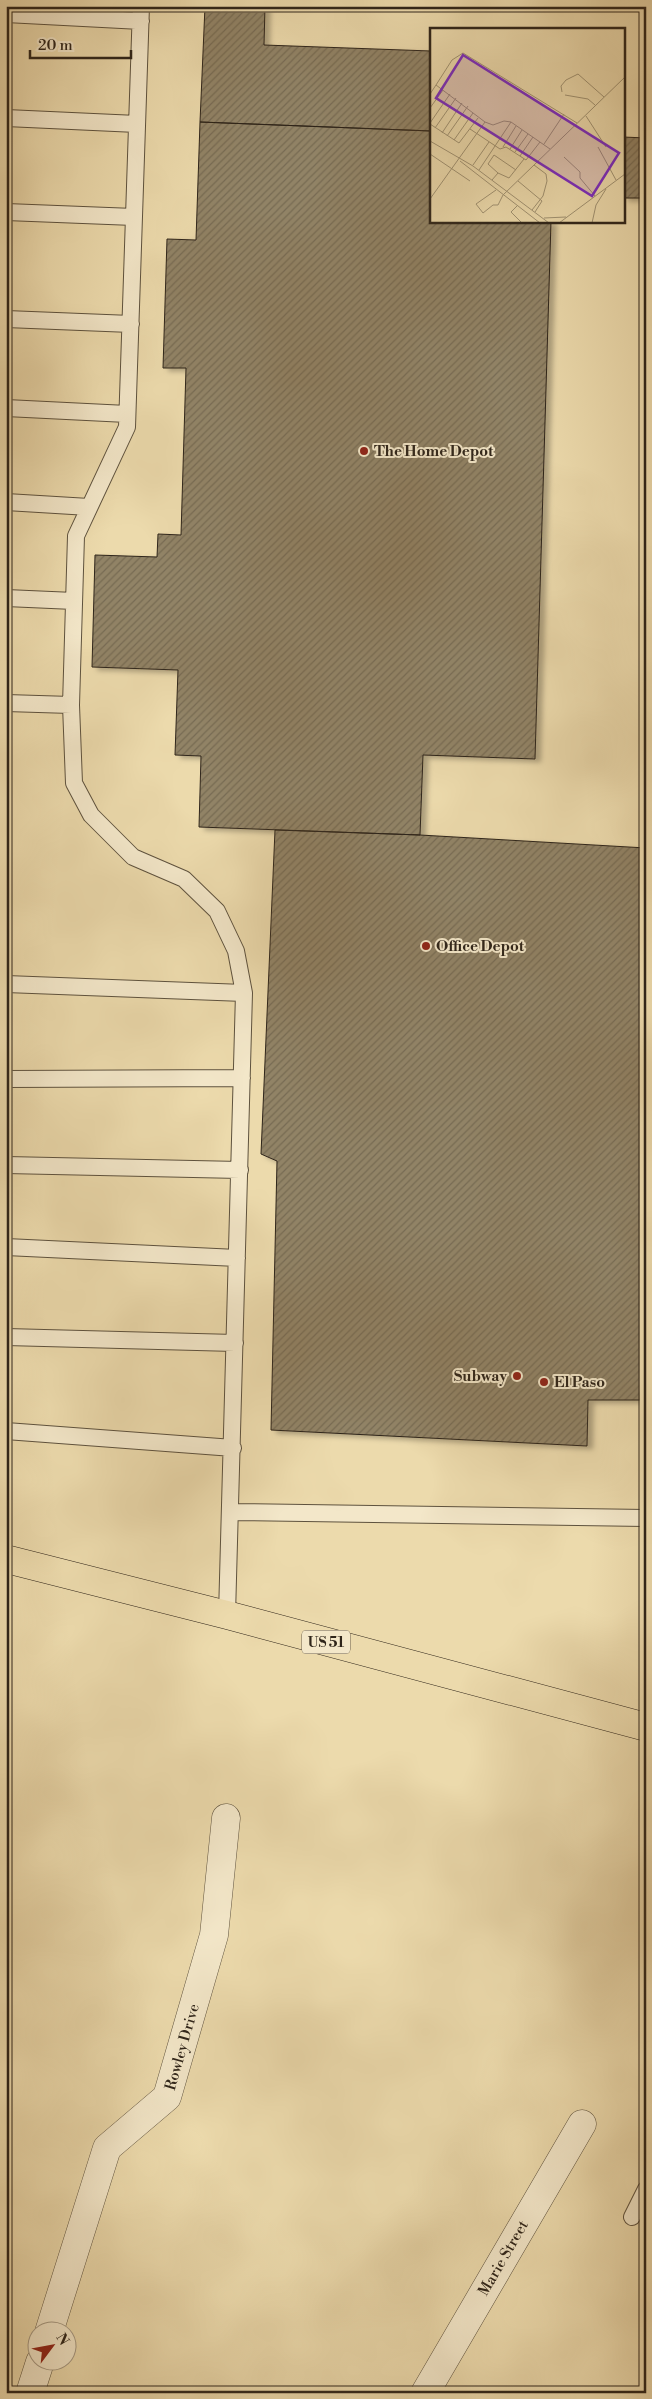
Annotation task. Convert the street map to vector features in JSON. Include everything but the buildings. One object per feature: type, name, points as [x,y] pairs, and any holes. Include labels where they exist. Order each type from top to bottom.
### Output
[{"type":"highway","name":"US 51","points":[[6,1559],[227,1615],[646,1727]]},
{"type":"street","name":"Rowley Drive","points":[[52,2322],[107,2148],[167,2097],[214,1935],[226,1818]]},
{"type":"street","name":"Marie Street","points":[[425,2393],[582,2124]]},
{"type":"street","points":[[30,2393],[37,2372]]},
{"type":"lane","points":[[6,14],[141,14],[127,427],[76,536],[71,705],[74,782],[91,815],[133,857],[184,879],[217,912],[236,951],[244,993],[227,1615]]},
{"type":"lane","points":[[6,118],[137,124]]},
{"type":"lane","points":[[6,212],[134,217]]},
{"type":"lane","points":[[6,319],[131,324]]},
{"type":"lane","points":[[6,408],[127,414]]},
{"type":"lane","points":[[6,502],[90,507]]},
{"type":"lane","points":[[6,598],[74,601]]},
{"type":"lane","points":[[6,703],[71,705]]},
{"type":"lane","points":[[6,984],[244,993]]},
{"type":"lane","points":[[6,1079],[242,1078]]},
{"type":"lane","points":[[6,1165],[240,1170]]},
{"type":"lane","points":[[6,1247],[237,1258]]},
{"type":"lane","points":[[6,1337],[235,1343]]},
{"type":"lane","points":[[6,1431],[233,1448]]},
{"type":"lane","points":[[231,1512],[646,1518]]},
{"type":"lane","points":[[632,2217],[646,2189]]},
{"type":"place","name":"The Home Depot","points":[[364,451]]},
{"type":"place","name":"Office Depot","points":[[426,946]]},
{"type":"place","name":"Subway","points":[[517,1376]]},
{"type":"place","name":"El Paso","points":[[544,1382]]}]
